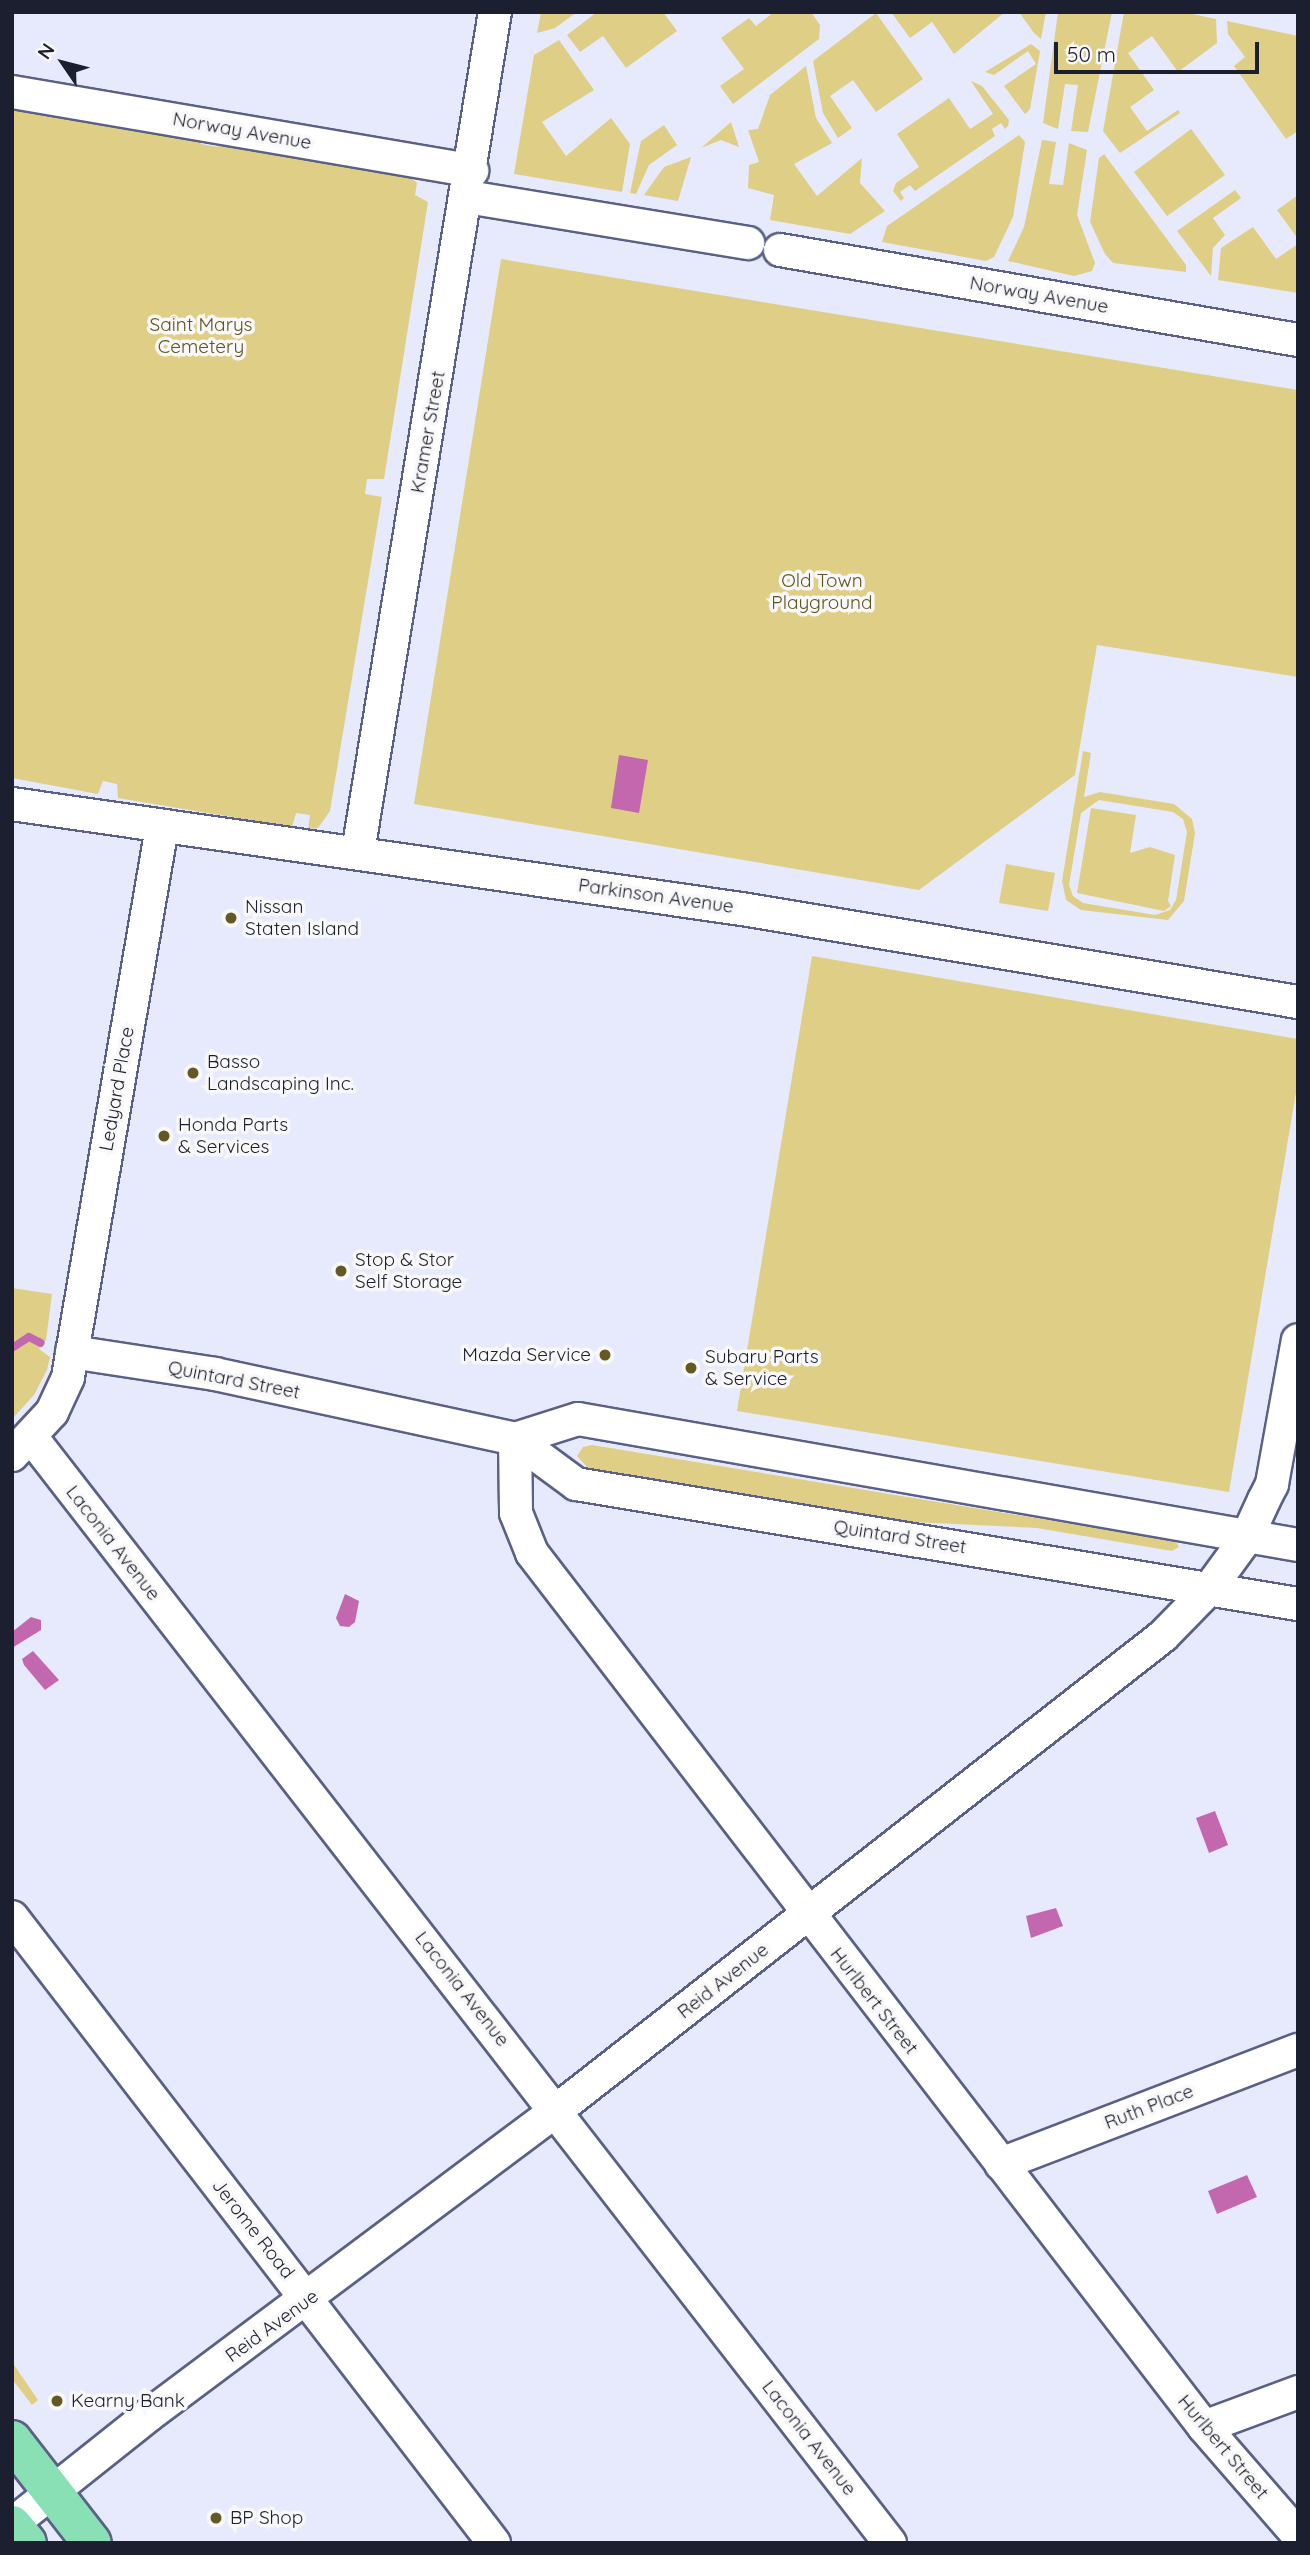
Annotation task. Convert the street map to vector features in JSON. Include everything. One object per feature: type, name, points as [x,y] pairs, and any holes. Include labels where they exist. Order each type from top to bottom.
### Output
[{"type":"main road","points":[[12,2440],[92,2543]]},
{"type":"main road","points":[[12,2524],[26,2543]]},
{"type":"street","name":"Kramer Street","points":[[358,852],[470,184],[495,12]]},
{"type":"street","name":"Norway Avenue","points":[[12,92],[748,243]]},
{"type":"street","name":"Norway Avenue","points":[[780,250],[1298,340]]},
{"type":"street","name":"Parkinson Avenue","points":[[12,804],[742,909],[1298,1002]]},
{"type":"street","name":"Ledyard Place","points":[[72,1352],[162,827]]},
{"type":"street","name":"Reid Avenue","points":[[12,2524],[557,2110],[1163,1636],[1210,1588],[1247,1537],[1272,1484],[1298,1340]]},
{"type":"street","name":"Quintard Street","points":[[72,1352],[215,1374],[515,1439],[576,1484],[1298,1604]]},
{"type":"street","points":[[22,1447],[65,1387],[72,1352]]},
{"type":"street","name":"Quintard Street","points":[[515,1439],[578,1419],[1298,1545]]},
{"type":"street","name":"Hurlbert Street","points":[[515,1439],[515,1506],[527,1545],[808,1916],[1204,2427],[1298,2535]]},
{"type":"street","name":"Laconia Avenue","points":[[22,1447],[557,2110],[890,2543]]},
{"type":"street","name":"Jerome Road","points":[[12,1917],[494,2543]]},
{"type":"street","name":"Ruth Place","points":[[1001,2164],[1298,2050]]},
{"type":"street","points":[[1204,2427],[1298,2392]]},
{"type":"green space","points":[[541,12],[577,12],[555,28],[537,33]]},
{"type":"green space","points":[[597,12],[663,12],[677,31],[626,68],[603,36],[580,52],[567,35]]},
{"type":"green space","points":[[774,12],[811,12],[820,25],[819,39],[733,104],[720,86],[744,69],[721,38],[749,18],[756,26]]},
{"type":"green space","points":[[891,12],[1005,12],[954,54],[932,22],[910,38]]},
{"type":"green space","points":[[1019,12],[1046,12],[1041,39],[1034,33]]},
{"type":"green space","points":[[1058,12],[1112,12],[1088,132],[1071,131],[1078,85],[1065,84],[1058,129],[1043,123]]},
{"type":"green space","points":[[1124,12],[1183,12],[1216,19],[1217,43],[1178,72],[1152,36],[1128,53],[1154,90],[1130,107],[1147,131],[1178,110],[1180,113],[1120,153],[1103,131]]},
{"type":"green space","points":[[876,13],[923,79],[876,112],[853,80],[830,96],[852,128],[838,138],[823,113],[813,61]]},
{"type":"green space","points":[[1227,21],[1298,36],[1298,131],[1286,139],[1234,66],[1245,57],[1228,34]]},
{"type":"green space","points":[[559,40],[594,90],[542,122],[566,156],[611,118],[630,144],[622,192],[514,174],[534,55]]},
{"type":"green space","points":[[1031,44],[1040,51],[1030,109],[1025,114],[1004,86],[1036,64],[1028,51],[994,75],[985,72]]},
{"type":"green space","points":[[806,66],[816,118],[832,143],[794,164],[817,196],[862,158],[860,183],[885,211],[850,234],[770,220],[774,195],[748,188],[749,165],[759,162],[748,130],[758,129],[770,95]]},
{"type":"green space","points":[[971,81],[982,86],[1009,120],[1008,126],[1005,129],[1001,123],[992,129],[995,136],[915,191],[910,185],[900,192],[904,198],[901,201],[893,191],[896,183],[919,167],[897,134],[949,98],[970,129],[993,114]]},
{"type":"green space","name":"Saint Marys Cemetery","points":[[12,98],[200,131],[201,144],[218,147],[221,140],[408,175],[417,183],[415,195],[428,202],[384,479],[367,479],[365,494],[382,497],[330,811],[318,828],[308,829],[310,815],[296,813],[292,827],[118,798],[117,784],[103,781],[98,794],[12,778]]},
{"type":"green space","points":[[731,122],[739,147],[721,140],[701,148]]},
{"type":"green space","points":[[664,125],[677,145],[649,165],[636,194],[630,193],[641,141]]},
{"type":"green space","points":[[1191,129],[1225,175],[1167,216],[1134,172]]},
{"type":"green space","points":[[1019,135],[1025,142],[1013,217],[994,257],[986,261],[882,242],[887,226]]},
{"type":"green space","points":[[1042,140],[1056,142],[1049,184],[1063,185],[1069,143],[1087,150],[1077,215],[1095,263],[1092,271],[1074,276],[1008,261],[1024,227]]},
{"type":"green space","points":[[1104,154],[1186,265],[1186,272],[1113,263],[1105,254],[1090,222],[1099,158]]},
{"type":"green space","points":[[691,157],[678,201],[644,195],[664,167]]},
{"type":"green space","points":[[1235,190],[1241,198],[1213,218],[1225,235],[1213,248],[1211,276],[1177,231]]},
{"type":"green space","points":[[1298,195],[1298,239],[1277,210]]},
{"type":"green space","points":[[1253,227],[1276,259],[1298,244],[1298,293],[1218,280],[1221,248]]},
{"type":"green space","name":"Old Town Playground","points":[[501,259],[1298,390],[1298,677],[1097,645],[1075,775],[919,890],[414,804]]},
{"type":"green space","points":[[1083,751],[1091,753],[1084,797],[1100,792],[1174,804],[1192,819],[1195,833],[1184,901],[1168,920],[1081,910],[1066,900],[1062,881]],"holes":[[[1099,800],[1173,812],[1183,819],[1187,832],[1176,900],[1170,910],[1155,915],[1083,903],[1073,896],[1069,885],[1081,813]]]},
{"type":"green space","points":[[1091,808],[1136,815],[1130,853],[1150,847],[1175,855],[1168,901],[1171,906],[1164,911],[1077,893]]},
{"type":"green space","points":[[1006,864],[1055,873],[1048,911],[999,903]]},
{"type":"green space","points":[[812,956],[1298,1039],[1298,1080],[1229,1492],[737,1411]]},
{"type":"green space","points":[[12,1288],[52,1294],[46,1340],[39,1349],[50,1357],[47,1370],[34,1395],[12,1419]]},
{"type":"green space","points":[[592,1445],[1175,1541],[1179,1547],[1172,1551],[1037,1528],[913,1522],[588,1468],[577,1456],[583,1447]]},
{"type":"green space","points":[[12,2362],[38,2400],[32,2405],[12,2379]]},
{"type":"shaded area","points":[[619,755],[648,760],[639,813],[611,808]]},
{"type":"shaded area","points":[[345,1594],[359,1601],[355,1622],[349,1627],[340,1626],[336,1618]]},
{"type":"shaded area","points":[[31,1617],[41,1620],[41,1630],[12,1648],[12,1632]]},
{"type":"shaded area","points":[[33,1651],[59,1680],[45,1690],[22,1659]]},
{"type":"shaded area","points":[[1215,1811],[1228,1845],[1209,1853],[1196,1818]]},
{"type":"shaded area","points":[[1056,1908],[1063,1926],[1031,1938],[1026,1916]]},
{"type":"shaded area","points":[[1247,2175],[1257,2197],[1217,2214],[1208,2191]]},
{"type":"waterway","points":[[12,1348],[29,1337],[41,1343]]},
{"type":"place","name":"Nissan Staten Island","points":[[231,918]]},
{"type":"place","name":"Basso Landscaping Inc.","points":[[193,1073]]},
{"type":"place","name":"Honda Parts & Services","points":[[164,1136]]},
{"type":"place","name":"Stop & Stor Self Storage","points":[[341,1271]]},
{"type":"place","name":"Mazda Service","points":[[605,1355]]},
{"type":"place","name":"Subaru Parts & Service","points":[[691,1368]]},
{"type":"place","name":"Kearny Bank","points":[[57,2401]]},
{"type":"place","name":"BP Shop","points":[[216,2518]]}]
